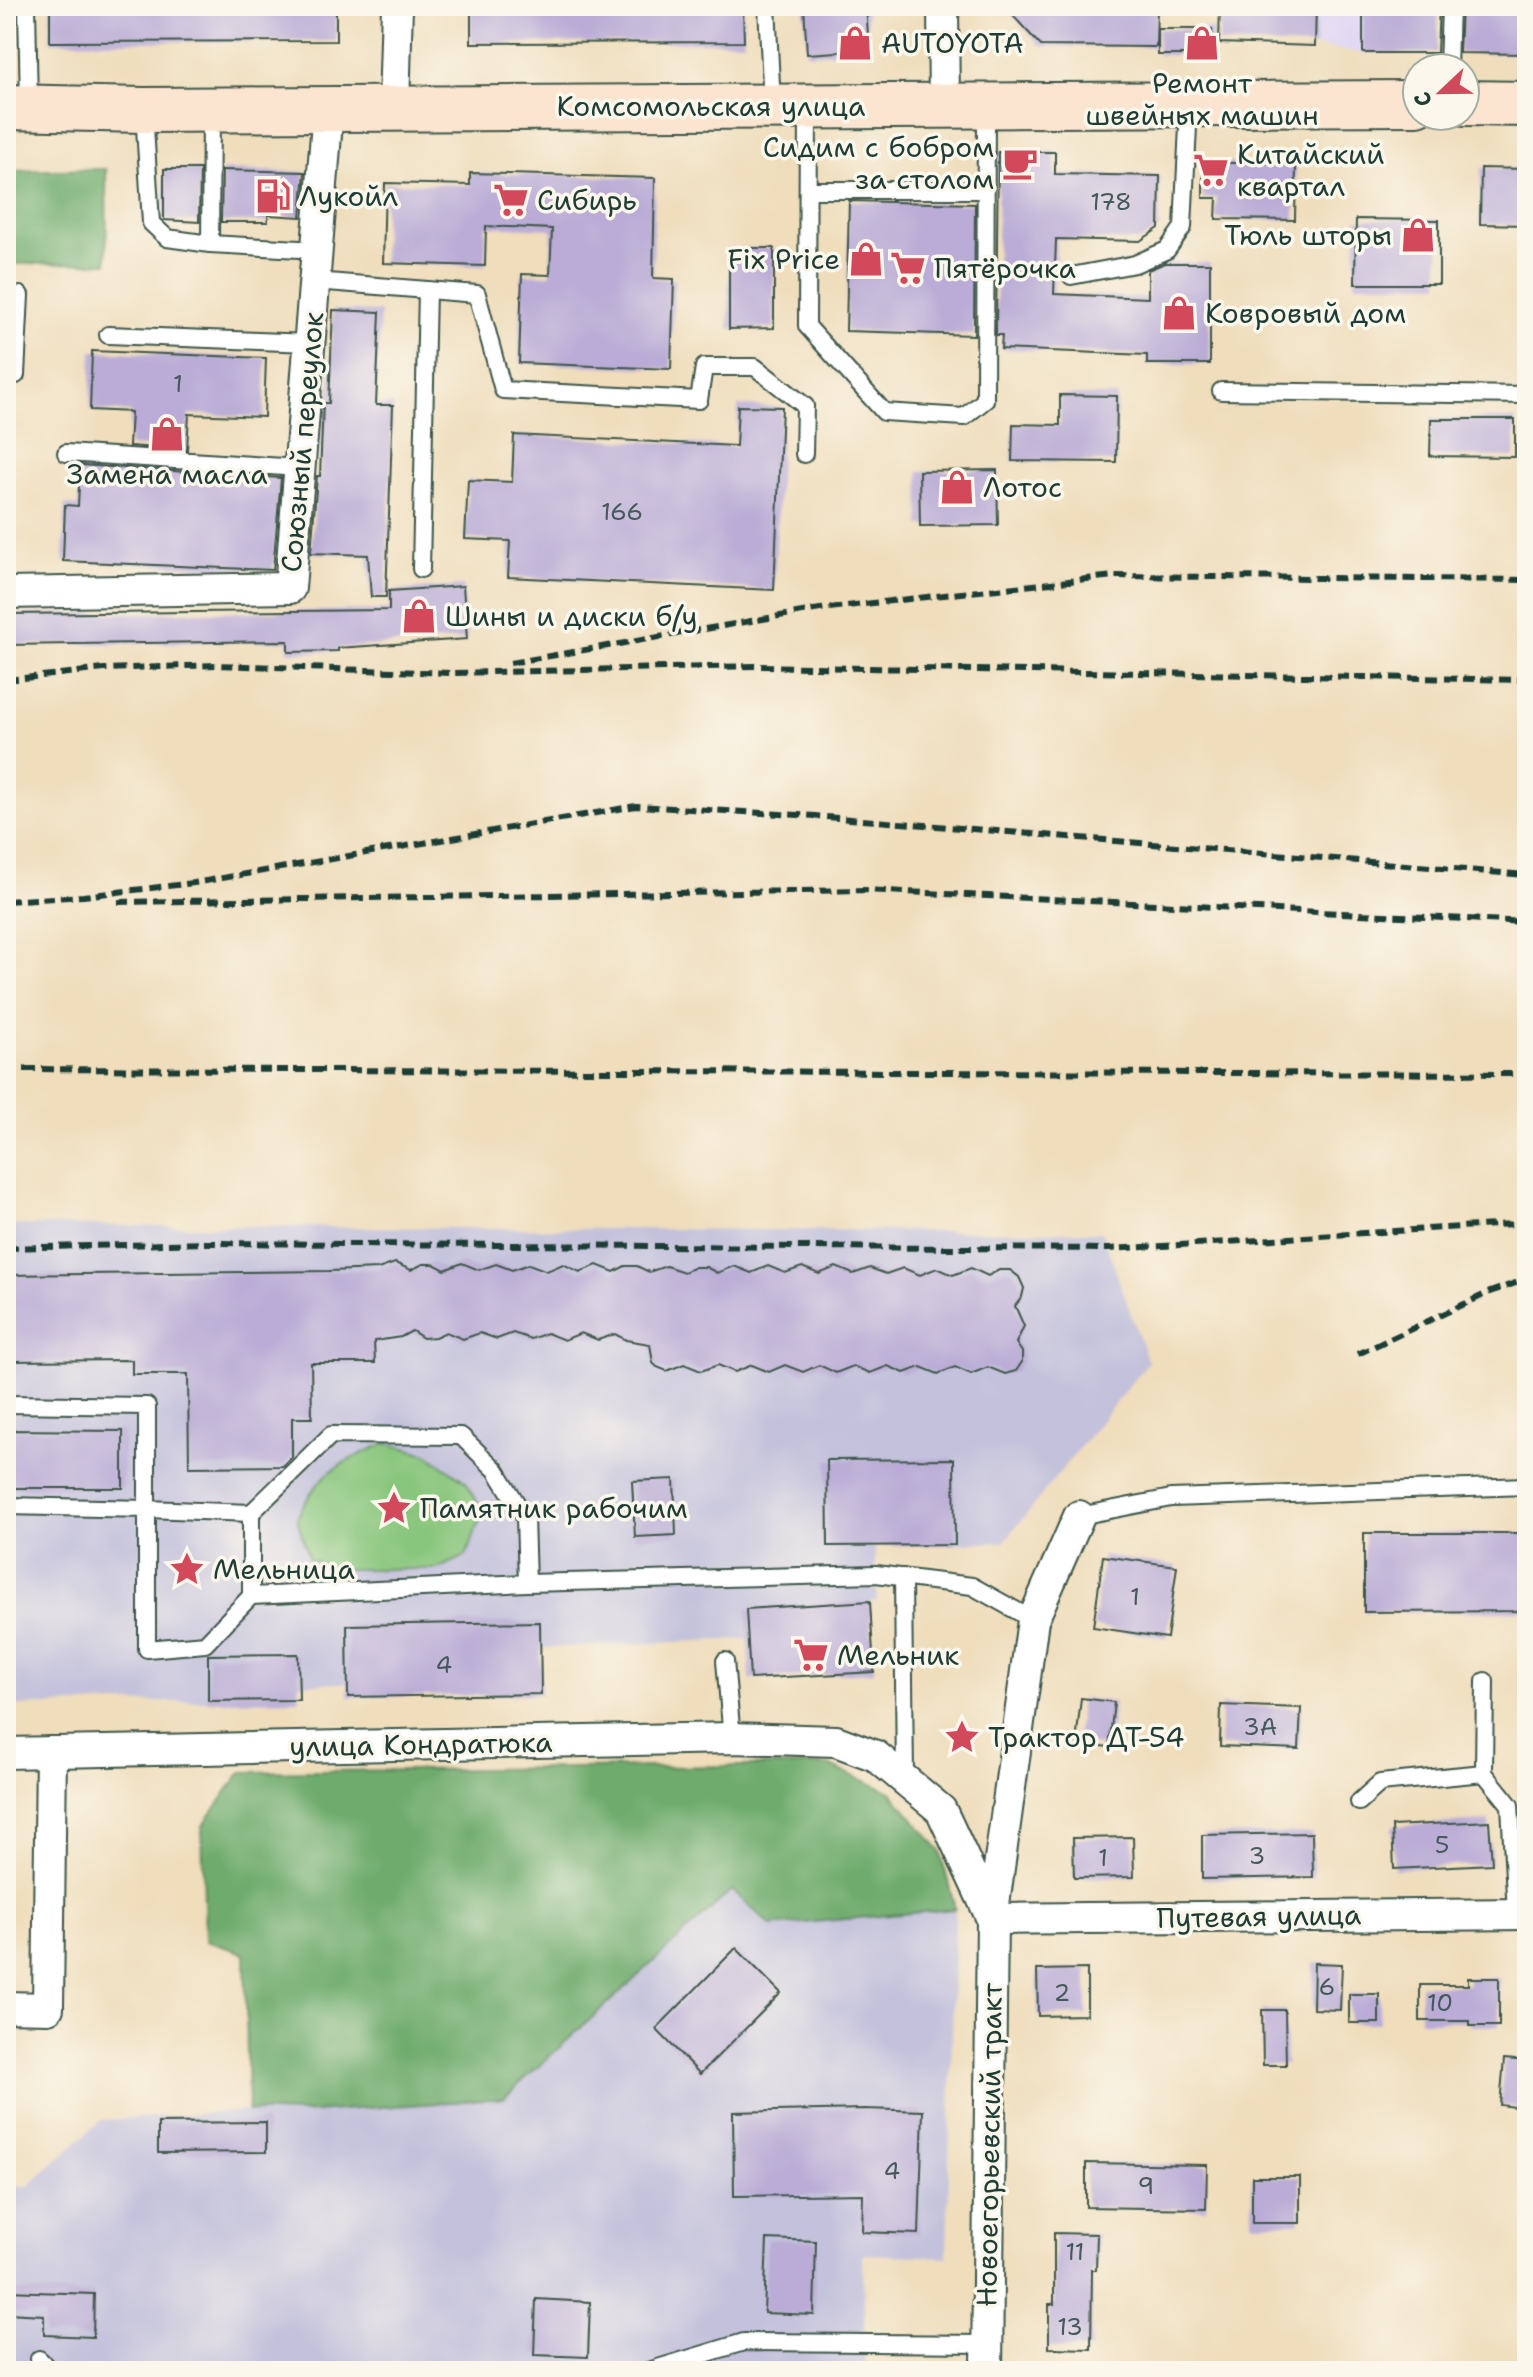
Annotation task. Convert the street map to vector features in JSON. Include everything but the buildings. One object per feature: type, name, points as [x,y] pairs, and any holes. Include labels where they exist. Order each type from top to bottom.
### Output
[{"type":"main road","name":"Комсомольская улица","points":[[17,107],[144,110],[1401,103]]},
{"type":"main road","points":[[1481,103],[1527,104]]},
{"type":"street","points":[[394,107],[397,6]]},
{"type":"street","points":[[943,6],[965,106]]},
{"type":"street","name":"Союзный переулок","points":[[6,593],[290,588],[328,109]]},
{"type":"street","name":"Новоегорьевский тракт","points":[[987,2358],[992,1919],[1033,1620],[1079,1516]]},
{"type":"street","name":"улица Кондратюка","points":[[6,1753],[732,1738],[836,1741]]},
{"type":"street","name":"Новоегорьевский тракт","points":[[836,1741],[876,1756],[941,1810],[992,1919]]},
{"type":"street","points":[[6,2007],[48,2008],[51,1752]]},
{"type":"street","name":"Путевая улица","points":[[992,1919],[1522,1914]]},
{"type":"lane","points":[[17,107],[27,6]]},
{"type":"lane","points":[[767,6],[808,190],[807,326],[884,412],[964,417],[985,400],[985,190],[965,106]]},
{"type":"lane","points":[[1449,52],[1450,6]]},
{"type":"lane","points":[[1071,276],[1135,264],[1167,250],[1183,227],[1189,105]]},
{"type":"lane","points":[[210,244],[211,109]]},
{"type":"lane","points":[[144,110],[151,223],[167,238],[210,244],[318,250]]},
{"type":"lane","points":[[808,190],[985,190]]},
{"type":"lane","points":[[315,281],[477,294],[503,390],[699,400],[704,367],[755,367],[805,406],[804,454]]},
{"type":"lane","points":[[421,569],[427,290]]},
{"type":"lane","points":[[6,374],[16,375],[20,295]]},
{"type":"lane","points":[[108,335],[310,343]]},
{"type":"lane","points":[[1221,391],[1527,395]]},
{"type":"lane","points":[[66,453],[300,468]]},
{"type":"lane","points":[[6,1404],[147,1406],[147,1649],[205,1644],[251,1596],[527,1583],[876,1574],[972,1586],[1033,1620]]},
{"type":"lane","points":[[251,1596],[251,1513],[331,1435],[461,1436],[496,1470],[525,1517],[527,1583]]},
{"type":"lane","points":[[1079,1516],[1171,1498],[1527,1486]]},
{"type":"lane","points":[[6,1506],[251,1513]]},
{"type":"lane","points":[[903,1577],[905,1779]]},
{"type":"lane","points":[[725,1661],[732,1738]]},
{"type":"lane","points":[[1485,1681],[1484,1773],[1510,1805],[1522,1914]]},
{"type":"lane","points":[[1359,1802],[1380,1783],[1484,1773]]},
{"type":"lane","points":[[648,2371],[744,2342],[987,2358]]},
{"type":"shaded area","points":[[1316,6],[1363,6],[1363,53],[1315,46]]},
{"type":"shaded area","points":[[6,1225],[1102,1232],[1148,1362],[1004,1542],[875,1546],[877,1601],[746,1609],[747,1639],[541,1648],[541,1694],[348,1697],[348,1683],[299,1684],[208,1701],[6,1706]]},
{"type":"shaded area","points":[[732,1890],[772,1926],[955,1909],[947,2257],[863,2254],[865,2371],[6,2371],[6,2186],[28,2186],[101,2120],[248,2111],[300,2113],[504,2098]]},
{"type":"green space","points":[[106,169],[107,263],[13,264],[14,359],[6,359],[6,171]]},
{"type":"green space","points":[[386,1443],[427,1454],[466,1482],[483,1512],[466,1556],[437,1569],[338,1569],[309,1559],[297,1518],[314,1489],[332,1470]]},
{"type":"green space","points":[[828,1765],[891,1792],[940,1850],[955,1909],[771,1926],[732,1890],[504,2098],[300,2113],[248,2111],[245,1953],[205,1941],[202,1827],[241,1772]]},
{"type":"railway","points":[[510,663],[820,609],[1113,576],[1527,580]]},
{"type":"railway","points":[[6,680],[104,669],[217,665],[452,673],[755,666],[1527,680]]},
{"type":"railway","points":[[6,901],[194,883],[636,806],[815,816],[1527,875]]},
{"type":"railway","points":[[118,902],[864,890],[1527,922]]},
{"type":"railway","points":[[6,1069],[1527,1074]]},
{"type":"railway","points":[[6,1248],[205,1243],[1108,1249],[1515,1224]]},
{"type":"railway","points":[[1358,1354],[1490,1292],[1527,1279]]},
{"type":"place","name":"AUTOYOTA","points":[[855,43]]},
{"type":"place","name":"Ремонт швейных машин","points":[[1202,43]]},
{"type":"place","name":"Сидим с бобром за столом","points":[[1020,163]]},
{"type":"place","name":"Китайский квартал","points":[[1211,170]]},
{"type":"place","name":"Лукойл","points":[[273,196]]},
{"type":"place","name":"Сибирь","points":[[511,200]]},
{"type":"place","name":"Тюль шторы","points":[[1418,235]]},
{"type":"place","name":"Fix Price","points":[[866,259]]},
{"type":"place","name":"Пятёрочка","points":[[908,268]]},
{"type":"place","name":"Ковровый дом","points":[[1179,313]]},
{"type":"place","name":"Замена масла","points":[[167,434]]},
{"type":"place","name":"Лотос","points":[[957,487]]},
{"type":"place","name":"Шины и диски б/у","points":[[419,616]]},
{"type":"place","name":"Памятник рабочим","points":[[394,1508]]},
{"type":"place","name":"Мельница","points":[[187,1569]]},
{"type":"place","name":"Мельник","points":[[811,1655]]},
{"type":"place","name":"Трактор ДТ-54","points":[[962,1737]]}]
